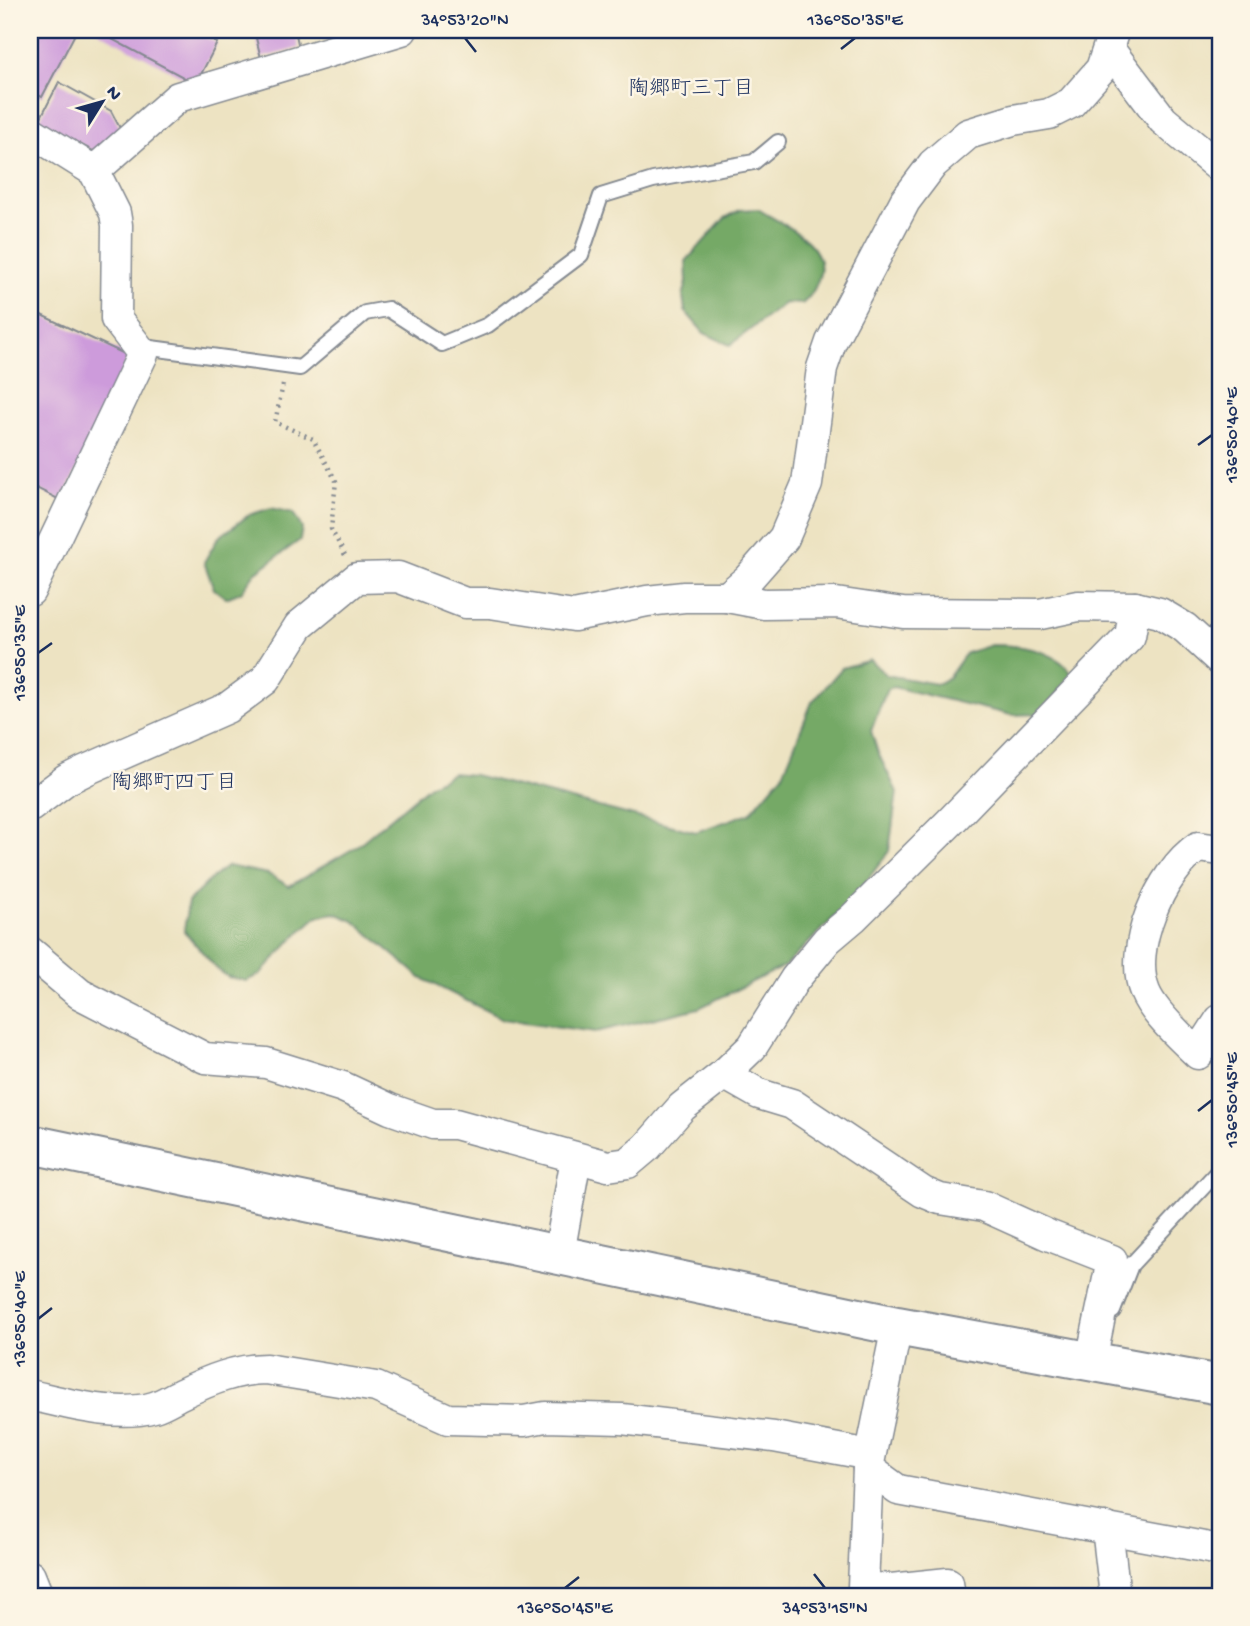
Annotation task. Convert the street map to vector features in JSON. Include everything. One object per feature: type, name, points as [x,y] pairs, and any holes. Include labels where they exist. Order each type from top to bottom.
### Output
[{"type":"street","points":[[94,171],[178,97],[402,30]]},
{"type":"street","points":[[1111,39],[1163,120],[1220,168]]},
{"type":"street","points":[[727,597],[748,579],[784,538],[807,484],[822,368],[831,342],[905,201],[933,164],[968,134],[1013,120],[1049,114],[1072,103],[1101,69],[1111,39]]},
{"type":"street","points":[[30,131],[94,171],[115,213],[117,225],[117,319],[143,354],[30,591]]},
{"type":"street","points":[[30,807],[66,780],[227,708],[265,680],[299,626],[357,578],[398,577],[465,603],[490,603],[574,616],[647,601],[684,597],[727,597],[764,604],[836,603],[903,613],[1040,614],[1079,606],[1135,607],[1160,613],[1185,628],[1220,660]]},
{"type":"street","points":[[30,952],[80,994],[205,1058],[266,1063],[344,1087],[390,1109],[433,1124],[455,1124],[608,1166],[628,1163],[647,1147],[682,1107],[724,1074],[752,1047],[795,979],[827,940],[853,918],[950,822],[1130,636],[1135,607]]},
{"type":"street","points":[[1220,850],[1198,847],[1185,856],[1172,871],[1142,939],[1140,968],[1145,994],[1175,1033],[1198,1054],[1220,1020]]},
{"type":"street","points":[[724,1074],[759,1094],[792,1104],[923,1192],[940,1199],[984,1206],[1048,1236],[1112,1260],[1093,1350]]},
{"type":"street","points":[[30,1143],[897,1326],[1093,1350],[1220,1385]]},
{"type":"street","points":[[559,1254],[576,1158]]},
{"type":"street","points":[[897,1326],[869,1461],[863,1587],[891,1589],[948,1583],[950,1596]]},
{"type":"street","points":[[30,1395],[71,1404],[128,1411],[154,1407],[224,1375],[249,1369],[266,1369],[376,1387],[448,1419],[622,1419],[774,1437],[869,1461],[898,1490],[1220,1550]]},
{"type":"street","points":[[1107,1528],[1115,1596]]},
{"type":"street","points":[[30,1576],[38,1596]]},
{"type":"lane","points":[[143,354],[151,348],[300,368],[365,313],[388,309],[442,344],[488,325],[582,256],[601,196],[653,180],[754,162],[778,142]]},
{"type":"lane","points":[[1093,1350],[1114,1310],[1131,1265],[1220,1169]]},
{"type":"path","points":[[286,367],[275,422],[313,439],[336,481],[331,529],[357,578]]},
{"type":"green space","points":[[758,209],[811,244],[820,265],[819,277],[813,292],[802,304],[785,303],[730,345],[704,333],[685,311],[683,296],[687,282],[686,261],[725,218],[740,210]]},
{"type":"green space","points":[[271,508],[293,513],[302,528],[300,540],[255,573],[241,592],[226,598],[214,589],[204,562],[218,538],[249,515]]},
{"type":"green space","points":[[991,645],[1036,650],[1056,659],[1072,674],[1043,714],[1011,715],[893,687],[887,689],[871,731],[878,753],[897,792],[889,851],[853,899],[785,966],[699,1008],[596,1032],[503,1019],[421,978],[354,921],[335,913],[318,916],[294,937],[261,974],[246,981],[228,977],[216,968],[184,931],[188,902],[228,866],[268,874],[289,886],[356,847],[431,784],[452,773],[474,775],[696,832],[750,813],[783,774],[812,702],[842,668],[870,660],[886,675],[937,684],[948,678],[966,653]]},
{"type":"building","points":[[30,30],[77,30],[42,97],[30,90]]},
{"type":"building","points":[[95,30],[191,30],[217,43],[196,84]]},
{"type":"building","points":[[284,30],[295,30],[299,48],[261,58],[256,38]]},
{"type":"building","points":[[59,82],[111,111],[121,130],[97,153],[38,123]]},
{"type":"building","points":[[37,313],[129,356],[62,501],[30,485],[30,329]]},
{"type":"district","name":"陶郷町三丁目","points":[[691,87]]},
{"type":"district","name":"陶郷町四丁目","points":[[174,781]]}]
